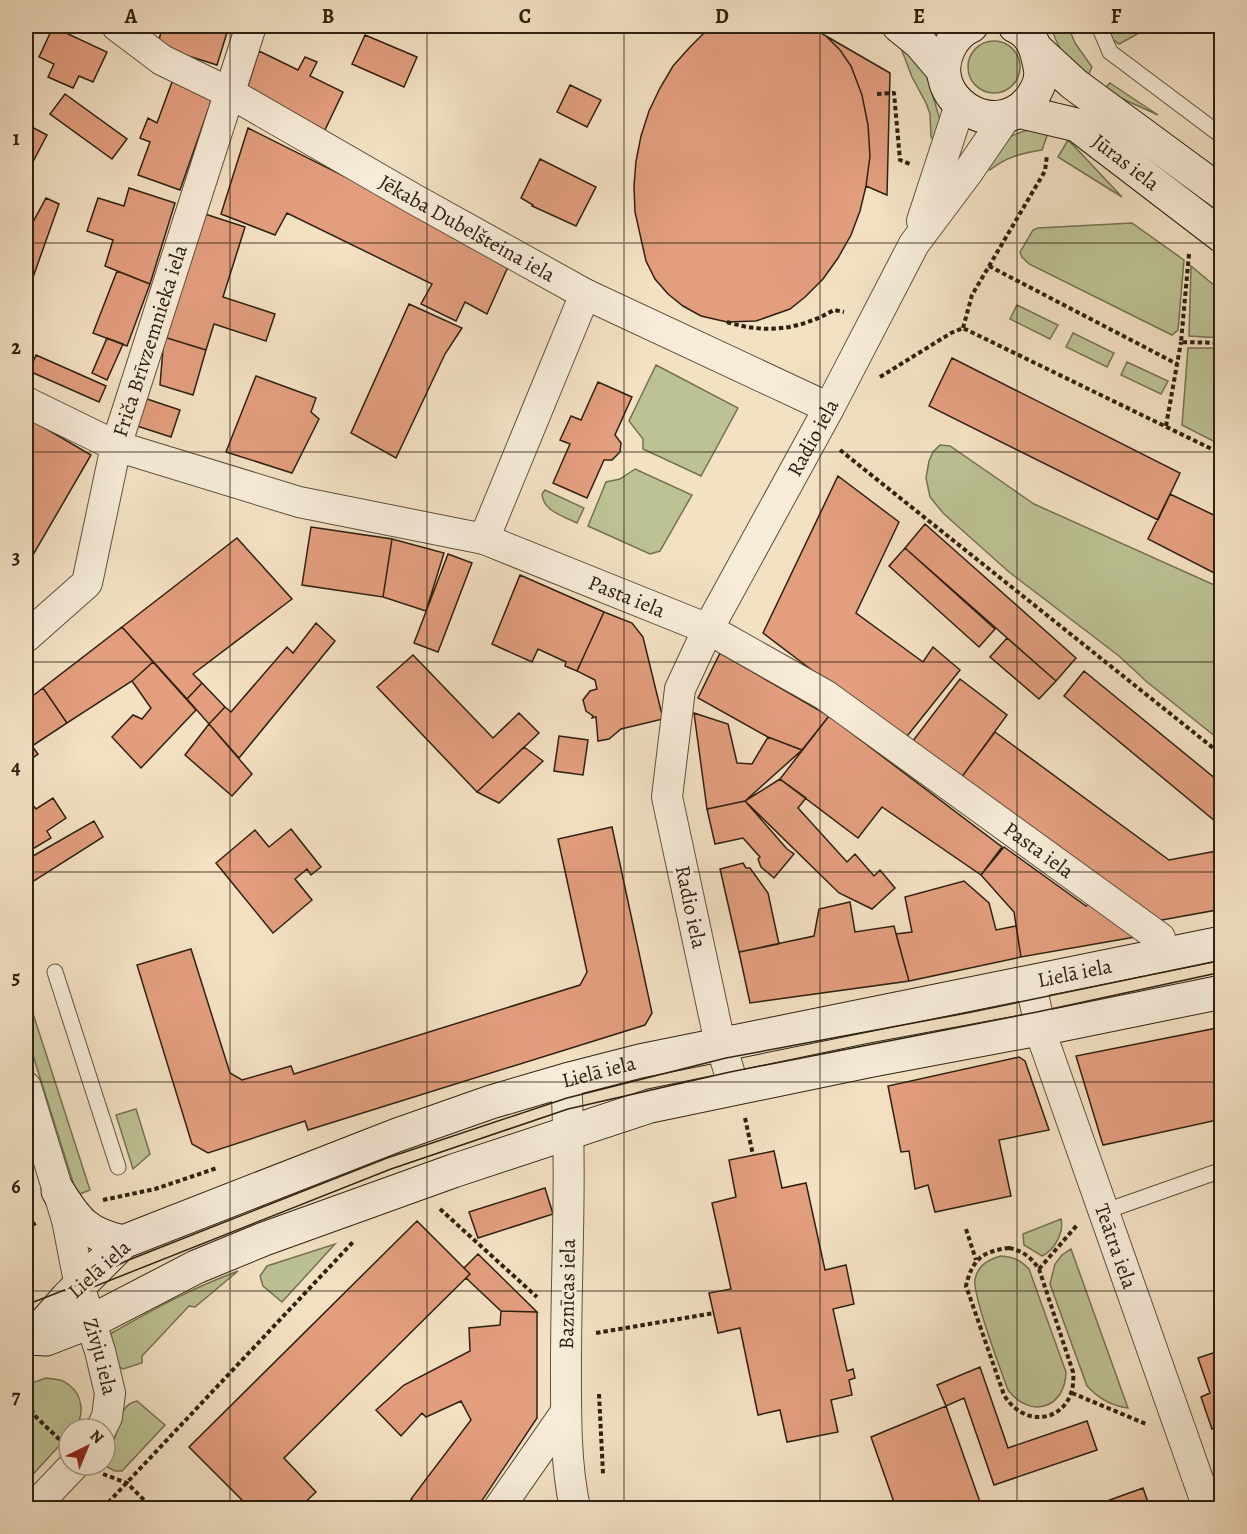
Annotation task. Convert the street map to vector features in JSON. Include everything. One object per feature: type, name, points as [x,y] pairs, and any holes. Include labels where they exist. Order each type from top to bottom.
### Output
[{"type":"street","name":"Jēkaba Dubelšteina iela","points":[[117,26],[162,60],[230,93],[585,294],[823,419]]},
{"type":"street","name":"Friča Brīvzemnieka iela","points":[[26,637],[87,583],[116,446],[251,26]]},
{"type":"street","points":[[899,26],[920,43],[943,70]]},
{"type":"street","points":[[915,244],[960,105],[952,96],[946,83],[943,70],[945,55],[952,40],[963,29],[971,26]]},
{"type":"street","points":[[915,244],[1013,113],[1029,101],[1038,87],[1041,72],[1023,32]]},
{"type":"street","name":"Jūras iela","points":[[1023,32],[1074,84],[1221,194]]},
{"type":"street","name":"Jūras iela","points":[[960,105],[970,113],[983,117],[1013,113],[1077,125],[1221,236]]},
{"type":"street","name":"Radio iela","points":[[739,1101],[722,1044],[667,797],[680,689],[708,629],[823,419],[915,244]]},
{"type":"street","points":[[484,539],[585,294]]},
{"type":"street","name":"Pasta iela","points":[[26,402],[116,446],[299,502],[484,539],[708,629],[825,695],[1160,938]]},
{"type":"street","name":"Lielā iela","points":[[29,1340],[80,1284],[123,1242],[397,1135],[491,1102],[566,1080],[722,1044],[1221,943]]},
{"type":"street","name":"Teātra iela","points":[[1030,981],[1041,1029],[1093,1215],[1208,1509]]},
{"type":"street","name":"Lielā iela","points":[[29,1340],[46,1339],[90,1322],[196,1268],[264,1239],[453,1170],[650,1106],[739,1101],[872,1060],[1041,1029],[1221,992]]},
{"type":"street","name":"Baznīcas iela","points":[[566,1080],[569,1131],[566,1412],[571,1492],[575,1509]]},
{"type":"street","name":"Zivju iela","points":[[26,1087],[67,1220],[80,1284],[100,1351],[110,1393],[107,1417]]},
{"type":"street","points":[[58,1191],[75,1217],[87,1229],[103,1238],[123,1242]]},
{"type":"street","points":[[499,1509],[566,1412]]},
{"type":"street","points":[[33,1509],[63,1477]]},
{"type":"lane","points":[[1100,26],[1110,52],[1221,136]]},
{"type":"lane","points":[[55,972],[118,1167]]},
{"type":"lane","points":[[1093,1215],[1221,1170]]},
{"type":"path","points":[[877,94],[894,93],[900,160]]},
{"type":"path","points":[[963,328],[972,295],[1045,171],[1047,155]]},
{"type":"path","points":[[1166,426],[1180,342],[1189,254]]},
{"type":"path","points":[[989,266],[1177,364]]},
{"type":"path","points":[[727,322],[744,327],[781,329],[808,323],[834,310],[848,314]]},
{"type":"path","points":[[870,383],[951,333],[963,328],[1221,454]]},
{"type":"path","points":[[1180,342],[1221,343]]},
{"type":"path","points":[[823,419],[1221,755]]},
{"type":"path","points":[[739,1101],[753,1155]]},
{"type":"path","points":[[438,1207],[544,1304]]},
{"type":"path","points":[[1039,1269],[1093,1215]]},
{"type":"path","points":[[26,1230],[38,1221]]},
{"type":"path","points":[[966,1229],[976,1260]]},
{"type":"path","points":[[103,1509],[359,1236]]},
{"type":"path","points":[[1009,1248],[1021,1251],[1032,1258],[1039,1269],[1073,1372],[1074,1383],[1068,1402],[1052,1415],[1041,1418],[1029,1417],[1010,1405],[1004,1395],[966,1286],[969,1272],[976,1260],[997,1249],[1009,1248]]},
{"type":"path","points":[[596,1333],[714,1313]]},
{"type":"path","points":[[596,1321],[597,1344]]},
{"type":"path","points":[[599,1391],[603,1485]]},
{"type":"path","points":[[1072,1393],[1155,1428]]},
{"type":"path","points":[[26,1395],[34,1415],[57,1439]]},
{"type":"path","points":[[114,1477],[127,1483],[152,1509]]},
{"type":"green space","points":[[1052,26],[1068,26],[1075,43],[1092,67],[1086,80],[1060,49]]},
{"type":"green space","points":[[1107,26],[1144,27],[1141,32],[1119,44],[1111,38]]},
{"type":"green space","points":[[989,41],[999,41],[1009,45],[1016,52],[1020,67],[1016,82],[1009,89],[999,93],[989,93],[979,89],[972,82],[968,72],[968,62],[972,52],[979,45]]},
{"type":"green space","points":[[901,48],[923,62],[940,120],[938,145],[931,137],[930,114],[926,103],[912,77]]},
{"type":"green space","points":[[1110,83],[1158,115],[1103,90]]},
{"type":"green space","points":[[1029,130],[1048,133],[1042,150],[1014,156],[990,170],[982,167],[1001,143],[1013,135]]},
{"type":"green space","points":[[1068,140],[1074,146],[1122,197],[1058,157]]},
{"type":"green space","points":[[1132,223],[1184,260],[1178,330],[1172,335],[1029,264],[1020,252],[1033,230],[1038,228]]},
{"type":"green space","points":[[1191,266],[1221,291],[1221,338],[1189,336]]},
{"type":"green space","points":[[1017,305],[1058,325],[1050,339],[1010,319]]},
{"type":"green space","points":[[1073,333],[1114,353],[1107,367],[1066,347]]},
{"type":"green space","points":[[1188,348],[1221,348],[1221,445],[1182,425]]},
{"type":"green space","points":[[1127,362],[1168,381],[1161,394],[1121,375]]},
{"type":"green space","points":[[656,365],[738,408],[701,476],[643,449],[643,439],[629,421]]},
{"type":"green space","points":[[940,445],[950,446],[1034,504],[1221,588],[1221,741],[1147,682],[1119,656],[1009,572],[943,513],[930,497],[926,478],[929,461],[933,452]]},
{"type":"green space","points":[[635,469],[692,495],[660,551],[650,554],[588,526],[606,482],[620,479]]},
{"type":"green space","points":[[545,490],[584,508],[577,523],[546,505],[542,494]]},
{"type":"green space","points":[[26,996],[90,1190],[77,1195],[26,1033]]},
{"type":"green space","points":[[136,1109],[150,1154],[133,1169],[116,1115]]},
{"type":"green space","points":[[1061,1219],[1060,1235],[1055,1245],[1047,1253],[1042,1256],[1024,1245],[1023,1234]]},
{"type":"green space","points":[[335,1244],[282,1302],[263,1286],[260,1276],[267,1266]]},
{"type":"green space","points":[[1071,1249],[1128,1408],[1106,1401],[1087,1386],[1050,1284],[1055,1264]]},
{"type":"green space","points":[[1001,1256],[1017,1260],[1029,1269],[1066,1372],[1060,1394],[1053,1402],[1045,1406],[1026,1405],[1008,1390],[982,1316],[975,1287],[976,1274],[985,1263]]},
{"type":"green space","points":[[238,1271],[195,1307],[189,1306],[142,1356],[142,1363],[123,1369],[116,1365],[110,1334],[172,1300]]},
{"type":"green space","points":[[46,1378],[67,1383],[74,1389],[80,1400],[81,1412],[80,1417],[57,1417],[57,1448],[26,1482],[26,1385]]},
{"type":"green space","points":[[137,1401],[165,1425],[122,1471],[117,1471],[117,1429],[123,1410]]},
{"type":"building","points":[[163,26],[229,26],[217,65],[157,46]]},
{"type":"building","points":[[717,26],[810,26],[826,36],[851,66],[862,95],[868,125],[870,156],[866,186],[851,235],[838,258],[823,279],[790,309],[756,321],[727,322],[701,316],[668,294],[655,279],[646,261],[635,212],[636,161],[649,111],[673,66],[703,34]]},
{"type":"building","points":[[53,27],[107,52],[93,82],[79,76],[73,88],[48,77],[54,64],[39,57]]},
{"type":"building","points":[[365,35],[417,57],[404,87],[352,64]]},
{"type":"building","points":[[826,36],[890,73],[887,195],[866,186],[870,156],[868,125],[862,95],[851,66]]},
{"type":"building","points":[[259,51],[298,70],[305,57],[317,62],[310,76],[343,92],[324,132],[247,89]]},
{"type":"building","points":[[172,82],[213,96],[180,190],[138,175],[150,142],[140,138],[148,118],[157,123]]},
{"type":"building","points":[[570,85],[601,100],[587,127],[557,112]]},
{"type":"building","points":[[65,94],[127,139],[112,159],[50,114]]},
{"type":"building","points":[[26,124],[47,135],[26,175]]},
{"type":"building","points":[[248,128],[511,260],[487,314],[465,302],[456,321],[421,304],[432,284],[287,213],[275,235],[221,214]]},
{"type":"building","points":[[540,159],[596,187],[576,226],[532,206],[521,198]]},
{"type":"building","points":[[129,188],[175,203],[150,284],[105,266],[113,240],[87,231],[98,198],[124,206]]},
{"type":"building","points":[[46,198],[59,204],[26,297],[26,235]]},
{"type":"building","points":[[205,214],[245,227],[223,297],[275,314],[266,341],[214,324],[206,350],[164,337]]},
{"type":"building","points":[[117,271],[150,284],[127,346],[93,333]]},
{"type":"building","points":[[409,304],[462,328],[445,354],[396,458],[351,433]]},
{"type":"building","points":[[164,337],[206,350],[193,395],[160,385]]},
{"type":"building","points":[[107,338],[123,344],[107,380],[92,373]]},
{"type":"building","points":[[36,355],[106,386],[99,402],[29,371]]},
{"type":"building","points":[[952,358],[1180,473],[1158,520],[929,406]]},
{"type":"building","points":[[256,376],[316,398],[311,412],[319,419],[292,473],[226,452]]},
{"type":"building","points":[[598,382],[632,397],[615,435],[621,443],[620,452],[612,460],[604,460],[587,498],[553,483],[570,444],[560,440],[571,416],[581,420]]},
{"type":"building","points":[[144,398],[180,410],[171,437],[134,425]]},
{"type":"building","points":[[26,417],[91,455],[26,567],[26,477],[28,473],[26,472]]},
{"type":"building","points":[[838,476],[899,522],[856,613],[923,662],[933,647],[960,670],[904,740],[763,633]]},
{"type":"building","points":[[1170,494],[1222,519],[1222,577],[1148,539]]},
{"type":"building","points":[[925,524],[1076,658],[1056,681],[905,548]]},
{"type":"building","points":[[311,527],[392,539],[383,597],[302,585]]},
{"type":"building","points":[[237,538],[292,599],[193,674],[202,683],[187,699],[122,627]]},
{"type":"building","points":[[392,539],[444,553],[426,611],[383,597]]},
{"type":"building","points":[[905,548],[995,629],[979,647],[889,566]]},
{"type":"building","points":[[448,554],[472,563],[438,652],[414,643]]},
{"type":"building","points":[[520,575],[604,612],[577,671],[565,666],[566,662],[538,649],[532,662],[492,644]]},
{"type":"building","points":[[604,612],[632,623],[643,637],[663,719],[621,729],[609,739],[598,741],[596,717],[592,718],[593,716],[586,711],[583,700],[590,691],[597,689],[595,680],[577,671]]},
{"type":"building","points":[[316,623],[335,641],[239,758],[209,724],[225,707],[231,712],[287,647],[293,653]]},
{"type":"building","points":[[122,627],[153,662],[132,681],[67,723],[43,688]]},
{"type":"building","points":[[1007,638],[1056,681],[1039,699],[990,657]]},
{"type":"building","points":[[720,653],[829,716],[802,750],[768,737],[698,698]]},
{"type":"building","points":[[413,655],[493,738],[519,713],[539,733],[477,792],[377,687]]},
{"type":"building","points":[[153,662],[196,710],[141,768],[112,737],[133,715],[142,719],[151,708],[132,681]]},
{"type":"building","points":[[1084,671],[1222,784],[1221,826],[1064,696]]},
{"type":"building","points":[[960,679],[1007,715],[961,778],[912,742]]},
{"type":"building","points":[[202,683],[225,707],[209,724],[187,699]]},
{"type":"building","points":[[43,688],[67,723],[32,746],[38,754],[26,763],[26,701]]},
{"type":"building","points":[[694,713],[728,724],[737,763],[752,764],[768,737],[802,750],[745,801],[707,809]]},
{"type":"building","points":[[829,716],[1002,847],[981,875],[882,807],[858,838],[780,779]]},
{"type":"building","points":[[209,724],[252,774],[232,796],[185,755]]},
{"type":"building","points":[[995,732],[1169,860],[1222,850],[1222,909],[1151,922],[961,778]]},
{"type":"building","points":[[559,736],[588,740],[583,775],[554,771]]},
{"type":"building","points":[[524,747],[543,761],[499,803],[477,792]]},
{"type":"building","points":[[780,779],[806,798],[798,808],[847,862],[855,854],[874,876],[880,870],[895,888],[872,909],[839,893],[745,801]]},
{"type":"building","points":[[26,797],[36,809],[53,798],[66,818],[47,831],[51,838],[26,853]]},
{"type":"building","points":[[745,801],[794,854],[774,878],[761,867],[758,859],[760,857],[743,838],[715,844],[707,809]]},
{"type":"building","points":[[94,821],[103,837],[26,886],[26,860]]},
{"type":"building","points":[[612,827],[652,1013],[645,1025],[308,1130],[305,1121],[208,1153],[192,1144],[137,965],[191,949],[230,1073],[242,1080],[291,1066],[294,1074],[580,985],[587,972],[558,839]]},
{"type":"building","points":[[291,829],[321,867],[311,875],[307,869],[295,879],[312,900],[273,933],[216,863],[255,830],[269,847]]},
{"type":"building","points":[[1004,847],[1086,906],[1090,902],[1135,937],[1021,957],[1014,912],[981,875]]},
{"type":"building","points":[[743,863],[746,868],[750,868],[768,893],[779,944],[739,952],[720,869]]},
{"type":"building","points":[[964,881],[989,903],[996,930],[1016,926],[1021,957],[909,981],[896,934],[912,932],[905,897]]},
{"type":"building","points":[[850,902],[855,932],[894,926],[909,981],[750,1003],[739,952],[814,936],[819,909]]},
{"type":"building","points":[[1222,1027],[1222,1119],[1103,1145],[1076,1056]]},
{"type":"building","points":[[1019,1057],[1025,1061],[1049,1130],[999,1140],[1011,1196],[935,1212],[928,1185],[915,1189],[909,1151],[901,1152],[888,1086]]},
{"type":"building","points":[[774,1151],[782,1188],[806,1183],[825,1270],[846,1265],[854,1304],[833,1309],[847,1371],[853,1369],[855,1378],[849,1380],[852,1395],[831,1400],[838,1432],[787,1442],[780,1410],[758,1415],[740,1328],[718,1333],[709,1293],[731,1289],[712,1203],[736,1197],[729,1160]]},
{"type":"building","points":[[545,1188],[553,1214],[478,1238],[469,1212]]},
{"type":"building","points":[[417,1221],[470,1274],[284,1458],[316,1492],[299,1508],[250,1508],[189,1447]]},
{"type":"building","points":[[478,1254],[537,1312],[501,1311],[466,1278],[470,1274],[464,1268]]},
{"type":"building","points":[[501,1311],[537,1312],[537,1418],[477,1508],[423,1508],[411,1499],[471,1420],[461,1401],[426,1417],[422,1413],[401,1436],[376,1410],[404,1385],[470,1351],[469,1328],[500,1325]]},
{"type":"building","points":[[1222,1350],[1222,1426],[1212,1429],[1201,1397],[1210,1393],[1198,1358]]},
{"type":"building","points":[[980,1367],[1008,1448],[1087,1421],[1097,1450],[994,1485],[964,1398],[946,1406],[937,1385]]},
{"type":"building","points":[[946,1406],[980,1502],[962,1508],[896,1508],[871,1437]]},
{"type":"building","points":[[1143,1488],[1150,1508],[1109,1508],[1107,1501]]},
{"type":"tram line","points":[[26,1305],[80,1284],[126,1261],[387,1158],[567,1098],[726,1058],[967,1013],[1222,960]]},
{"type":"tram line","points":[[78,1293],[391,1169],[568,1109],[730,1072],[1037,1012],[1222,972]]}]
